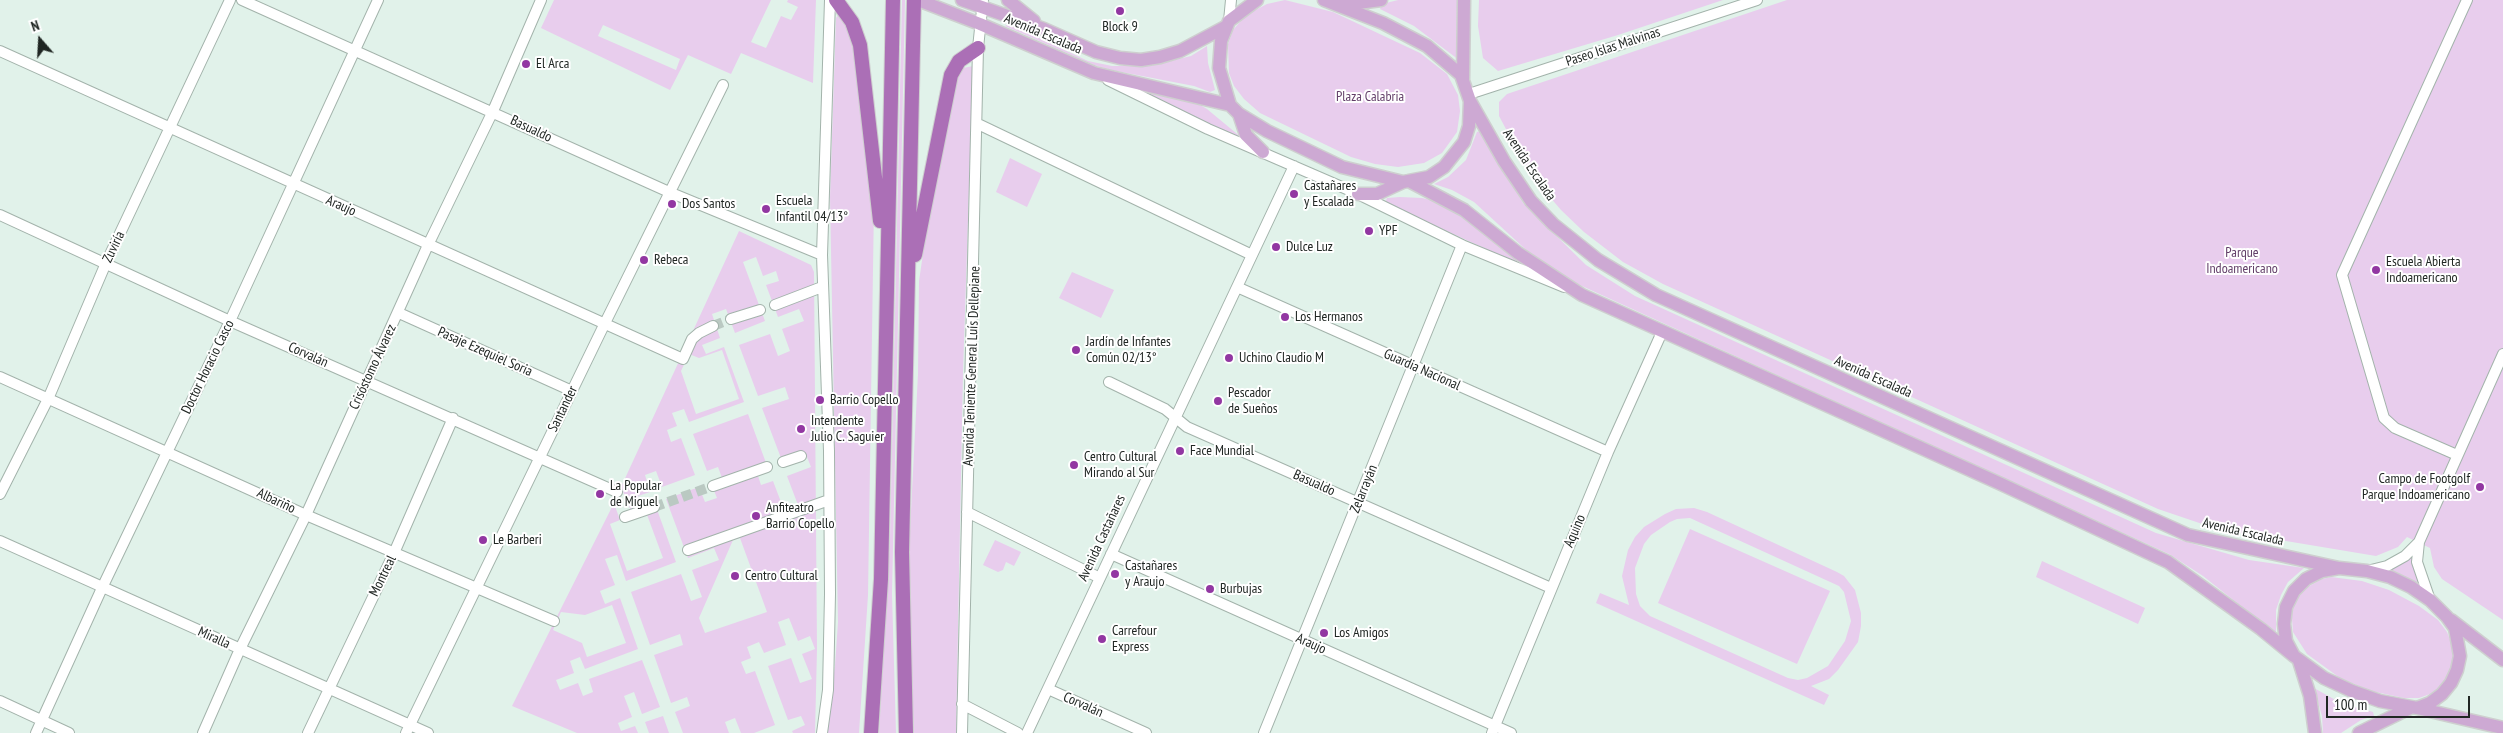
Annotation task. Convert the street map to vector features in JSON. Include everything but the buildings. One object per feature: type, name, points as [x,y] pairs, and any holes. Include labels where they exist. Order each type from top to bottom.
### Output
[{"type":"highway","points":[[836,0],[852,22],[860,46],[875,171],[886,289]]},
{"type":"highway","points":[[871,733],[881,578],[893,0]]},
{"type":"highway","points":[[906,733],[902,552],[908,373],[907,293],[913,24],[918,1]]},
{"type":"highway","points":[[907,293],[951,75],[959,60],[978,48]]},
{"type":"main road","name":"Avenida Escalada","points":[[962,0],[982,3],[1096,52],[1120,58],[1141,60],[1180,51],[1227,24],[1257,0]]},
{"type":"main road","points":[[1008,0],[1044,29]]},
{"type":"main road","points":[[1324,0],[1406,34],[1427,46],[1463,78]]},
{"type":"main road","points":[[1336,6],[1381,0]]},
{"type":"main road","points":[[1358,194],[1377,194],[1406,182],[1429,177],[1444,167],[1458,152],[1469,126],[1470,98],[1463,78],[1464,0]]},
{"type":"main road","name":"Avenida Escalada","points":[[918,1],[980,24],[1094,73],[1235,109],[1267,131],[1342,167],[1406,182],[1464,210],[1518,252],[1582,295],[2152,554],[2184,572],[2296,658]]},
{"type":"main road","points":[[1227,24],[1219,54],[1219,68],[1246,135],[1263,152]]},
{"type":"main road","name":"Avenida Escalada","points":[[1470,98],[1504,161],[1531,201],[1553,224],[1598,260],[1656,295],[2188,535],[2339,568]]},
{"type":"main road","points":[[2315,733],[2310,696],[2296,658],[2286,641],[2284,624],[2286,607],[2294,591],[2306,579],[2322,571],[2339,568],[2367,571],[2404,584],[2430,600],[2447,617],[2503,660]]},
{"type":"main road","points":[[2359,733],[2414,708],[2430,703],[2442,694],[2457,670],[2459,642],[2455,628],[2447,617]]},
{"type":"main road","points":[[2296,658],[2324,678],[2352,692],[2503,728]]},
{"type":"street","name":"Zuviría","points":[[0,494],[48,399],[106,263],[171,129],[230,0]]},
{"type":"street","name":"Basualdo","points":[[242,0],[669,192],[822,255]]},
{"type":"street","name":"Doctor Horacio Casco","points":[[36,733],[102,588],[230,321],[378,0]]},
{"type":"street","name":"Crisóstomo Álvarez","points":[[203,733],[240,649],[306,515],[428,245],[492,111],[541,0]]},
{"type":"street","points":[[822,733],[828,690],[829,500],[822,255],[830,0]]},
{"type":"street","points":[[1227,24],[1231,0]]},
{"type":"street","name":"Paseo Islas Malvinas","points":[[1470,98],[1757,0]]},
{"type":"street","points":[[2457,455],[2395,428],[2384,418],[2342,275],[2467,0]]},
{"type":"street","name":"Avenida Teniente General Luís Dellepiane","points":[[962,733],[978,124],[978,48],[982,3]]},
{"type":"street","name":"Araujo","points":[[0,51],[293,185],[605,322],[684,359],[692,339],[698,333],[713,326]]},
{"type":"street","name":"Avenida Escalada","points":[[1094,73],[1208,129],[1358,194],[1462,245],[1582,295]]},
{"type":"street","name":"Santander","points":[[408,729],[605,322],[723,85]]},
{"type":"street","points":[[978,124],[1252,255]]},
{"type":"street","name":"Avenida Castañares","points":[[1027,733],[1294,166]]},
{"type":"street","name":"Corvalán","points":[[0,215],[230,321],[540,456],[617,492]]},
{"type":"street","name":"Zelarrayán","points":[[1264,733],[1462,245]]},
{"type":"street","points":[[775,305],[822,287]]},
{"type":"street","name":"Guardia Nacional","points":[[1237,287],[1608,452]]},
{"type":"street","points":[[731,319],[760,310]]},
{"type":"street","name":"Pasaje Ezequiel Soria","points":[[398,313],[572,391]]},
{"type":"street","name":"Aquino","points":[[1494,729],[1608,452],[1662,332]]},
{"type":"street","points":[[2367,571],[2387,566],[2405,556],[2418,542],[2503,354]]},
{"type":"street","name":"Albariño","points":[[0,377],[306,515],[554,621]]},
{"type":"street","name":"Basualdo","points":[[1109,382],[1165,409],[1187,427],[1551,588]]},
{"type":"street","name":"Montreal","points":[[308,733],[394,552],[453,418]]},
{"type":"street","points":[[783,462],[801,456]]},
{"type":"street","points":[[714,486],[768,467]]},
{"type":"street","points":[[688,550],[829,500]]},
{"type":"street","points":[[625,517],[654,507]]},
{"type":"street","points":[[967,512],[1100,578]]},
{"type":"street","name":"Miralla","points":[[0,541],[102,588],[329,687],[408,729],[428,733]]},
{"type":"street","points":[[2418,542],[2417,562],[2430,600]]},
{"type":"street","name":"Araujo","points":[[1111,554],[1494,729],[1511,733]]},
{"type":"street","name":"Corvalán","points":[[1048,689],[1146,733]]},
{"type":"street","points":[[0,701],[69,733]]},
{"type":"street","points":[[962,704],[1018,733]]},
{"type":"green space","points":[[554,0],[771,0],[751,42],[766,48],[781,16],[791,20],[798,7],[787,2],[788,0],[816,0],[813,83],[741,53],[731,74],[688,55],[670,90],[541,28]],"holes":[[[603,25],[680,59],[676,70],[598,36]]]},
{"type":"green space","points":[[902,0],[905,0],[892,594],[896,733],[879,733],[890,539]]},
{"type":"green space","name":"Plaza Calabria","points":[[1285,0],[1333,12],[1420,53],[1447,74],[1458,95],[1460,111],[1457,132],[1442,153],[1424,163],[1398,167],[1375,164],[1351,157],[1260,113],[1244,99],[1234,86],[1229,73],[1228,44],[1233,30],[1246,15],[1267,4]]},
{"type":"green space","points":[[1398,0],[1457,0],[1456,37],[1459,60],[1414,26],[1380,9],[1382,4]]},
{"type":"green space","points":[[1479,0],[1723,0],[1618,35],[1498,71],[1483,58],[1478,26]]},
{"type":"green space","name":"Parque Indoamericano","points":[[1787,0],[2503,0],[2503,620],[2442,579],[2434,567],[2430,548],[2407,537],[2398,547],[2376,556],[2220,530],[2158,509],[1663,284],[1623,262],[1584,232],[1561,210],[1537,182],[1522,159],[1499,116],[1499,102],[1507,94]]},
{"type":"green space","points":[[839,14],[853,27],[874,204],[868,595],[859,733],[825,733],[835,666],[838,622],[830,197],[836,18]]},
{"type":"green space","points":[[1009,24],[1088,61],[1112,66],[1150,66],[1191,56],[1207,46],[1208,63],[1215,90],[1210,92],[1194,86],[1094,65],[1005,26]]},
{"type":"green space","points":[[973,66],[963,372],[956,733],[914,733],[907,589],[918,374],[919,281],[934,179],[959,69]]},
{"type":"green space","points":[[1129,87],[1195,102],[1207,109],[1248,143]]},
{"type":"green space","points":[[1481,131],[1523,203],[1586,265],[1635,296],[2156,533],[2249,560],[2304,568],[2288,582],[2281,595],[2276,610],[2276,634],[2203,576],[2169,554],[1571,281],[1535,258],[1474,202],[1452,190],[1434,184],[1448,177],[1466,160],[1477,132]]},
{"type":"green space","points":[[1010,158],[1042,174],[1027,207],[996,192]]},
{"type":"green space","points":[[1387,198],[1422,198],[1443,203],[1468,218],[1530,269],[1385,203]]},
{"type":"green space","points":[[739,231],[811,265],[814,272],[817,649],[815,733],[793,733],[792,731],[805,725],[801,716],[788,720],[768,666],[791,658],[800,683],[812,679],[802,654],[815,649],[810,636],[798,641],[789,618],[778,622],[786,645],[764,653],[759,642],[747,647],[751,658],[741,662],[746,674],[755,671],[775,725],[754,733],[741,733],[735,718],[725,722],[729,733],[683,733],[675,712],[690,706],[687,697],[671,703],[654,655],[683,645],[680,634],[650,645],[631,592],[681,574],[691,601],[702,597],[692,570],[719,560],[714,548],[688,558],[666,499],[699,487],[705,502],[717,498],[711,483],[722,478],[718,467],[707,471],[693,434],[748,414],[769,471],[758,476],[761,485],[773,481],[784,510],[798,505],[787,476],[811,467],[807,457],[784,466],[762,408],[789,399],[785,387],[758,396],[739,345],[770,334],[778,356],[790,351],[782,329],[804,321],[799,309],[778,317],[766,285],[779,281],[776,271],[763,276],[756,257],[743,262],[765,321],[735,333],[726,309],[712,314],[720,338],[702,345],[706,354],[724,347],[744,402],[689,422],[684,409],[672,413],[677,426],[667,430],[671,442],[681,438],[695,475],[662,487],[656,471],[645,475],[650,492],[638,496],[643,508],[655,504],[676,562],[626,581],[617,555],[605,559],[615,585],[600,591],[605,604],[620,598],[638,649],[585,669],[580,657],[570,661],[574,673],[556,680],[560,690],[578,683],[583,696],[593,692],[589,679],[642,660],[660,707],[642,714],[634,692],[624,696],[632,717],[618,723],[621,731],[635,726],[638,733],[577,733],[512,706],[610,511]],"holes":[[[722,350],[739,399],[696,414],[681,371],[689,354],[699,358]],[[622,489],[633,516],[646,512],[663,558],[627,571],[610,524],[620,520],[615,506]],[[740,538],[767,612],[705,633],[699,618],[733,540]],[[612,605],[626,643],[587,657],[582,643],[553,630],[561,612],[585,615]]]},
{"type":"green space","points":[[1072,272],[1114,290],[1101,318],[1059,298]]},
{"type":"green space","points":[[1694,508],[1707,512],[1837,572],[1844,576],[1855,590],[1861,613],[1858,642],[1838,670],[1829,679],[1811,686],[1829,695],[1824,705],[1596,603],[1600,593],[1629,605],[1622,576],[1628,550],[1635,537],[1644,527],[1676,509]],"holes":[[[1690,518],[1839,586],[1844,592],[1851,621],[1845,641],[1828,666],[1807,678],[1798,680],[1788,678],[1650,616],[1640,606],[1636,594],[1635,568],[1644,544],[1651,535],[1670,522],[1677,519]]]},
{"type":"green space","points":[[1690,529],[1830,591],[1797,664],[1658,603]]},
{"type":"green space","points":[[995,540],[1021,552],[1014,566],[1006,562],[1003,570],[998,572],[983,565]]},
{"type":"green space","points":[[2415,550],[2415,569],[2418,583],[2386,569]]},
{"type":"green space","points":[[2042,561],[2145,608],[2138,624],[2036,577]]},
{"type":"green space","points":[[2331,577],[2362,581],[2389,590],[2419,606],[2438,620],[2447,632],[2453,647],[2454,659],[2448,679],[2430,694],[2419,698],[2404,698],[2371,691],[2340,678],[2307,654],[2293,632],[2291,606],[2302,590],[2322,579]]},
{"type":"green space","points":[[2314,688],[2341,703],[2373,712],[2374,716],[2361,720],[2341,733],[2323,733],[2322,716]]},
{"type":"green space","points":[[663,716],[669,733],[649,733],[645,722]]},
{"type":"tunnel","points":[[713,326],[731,319]]},
{"type":"tunnel","points":[[654,507],[713,486]]},
{"type":"place","name":"Block 9","points":[[1120,11]]},
{"type":"place","name":"El Arca","points":[[526,64]]},
{"type":"place","name":"Castañares y Escalada","points":[[1294,194]]},
{"type":"place","name":"Dos Santos","points":[[672,204]]},
{"type":"place","name":"Escuela Infantil 04/13°","points":[[766,209]]},
{"type":"place","name":"YPF","points":[[1369,231]]},
{"type":"place","name":"Dulce Luz","points":[[1276,247]]},
{"type":"place","name":"Rebeca","points":[[644,260]]},
{"type":"place","name":"Escuela Abierta Indoamericano","points":[[2376,270]]},
{"type":"place","name":"Los Hermanos","points":[[1285,317]]},
{"type":"place","name":"Jardín de Infantes Común 02/13°","points":[[1076,350]]},
{"type":"place","name":"Uchino Claudio M","points":[[1229,358]]},
{"type":"place","name":"Barrio Copello","points":[[820,400]]},
{"type":"place","name":"Pescador de Sueños","points":[[1218,401]]},
{"type":"place","name":"Intendente Julio C. Saguier","points":[[801,429]]},
{"type":"place","name":"Face Mundial","points":[[1180,451]]},
{"type":"place","name":"Centro Cultural Mirando al Sur","points":[[1074,465]]},
{"type":"place","name":"Campo de Footgolf Parque Indoamericano","points":[[2480,487]]},
{"type":"place","name":"La Popular de Miguel","points":[[600,494]]},
{"type":"place","name":"Anfiteatro Barrio Copello","points":[[756,516]]},
{"type":"place","name":"Le Barberi","points":[[483,540]]},
{"type":"place","name":"Castañares y Araujo","points":[[1115,574]]},
{"type":"place","name":"Centro Cultural","points":[[735,576]]},
{"type":"place","name":"Burbujas","points":[[1210,589]]},
{"type":"place","name":"Los Amigos","points":[[1324,633]]},
{"type":"place","name":"Carrefour Express","points":[[1102,639]]}]
